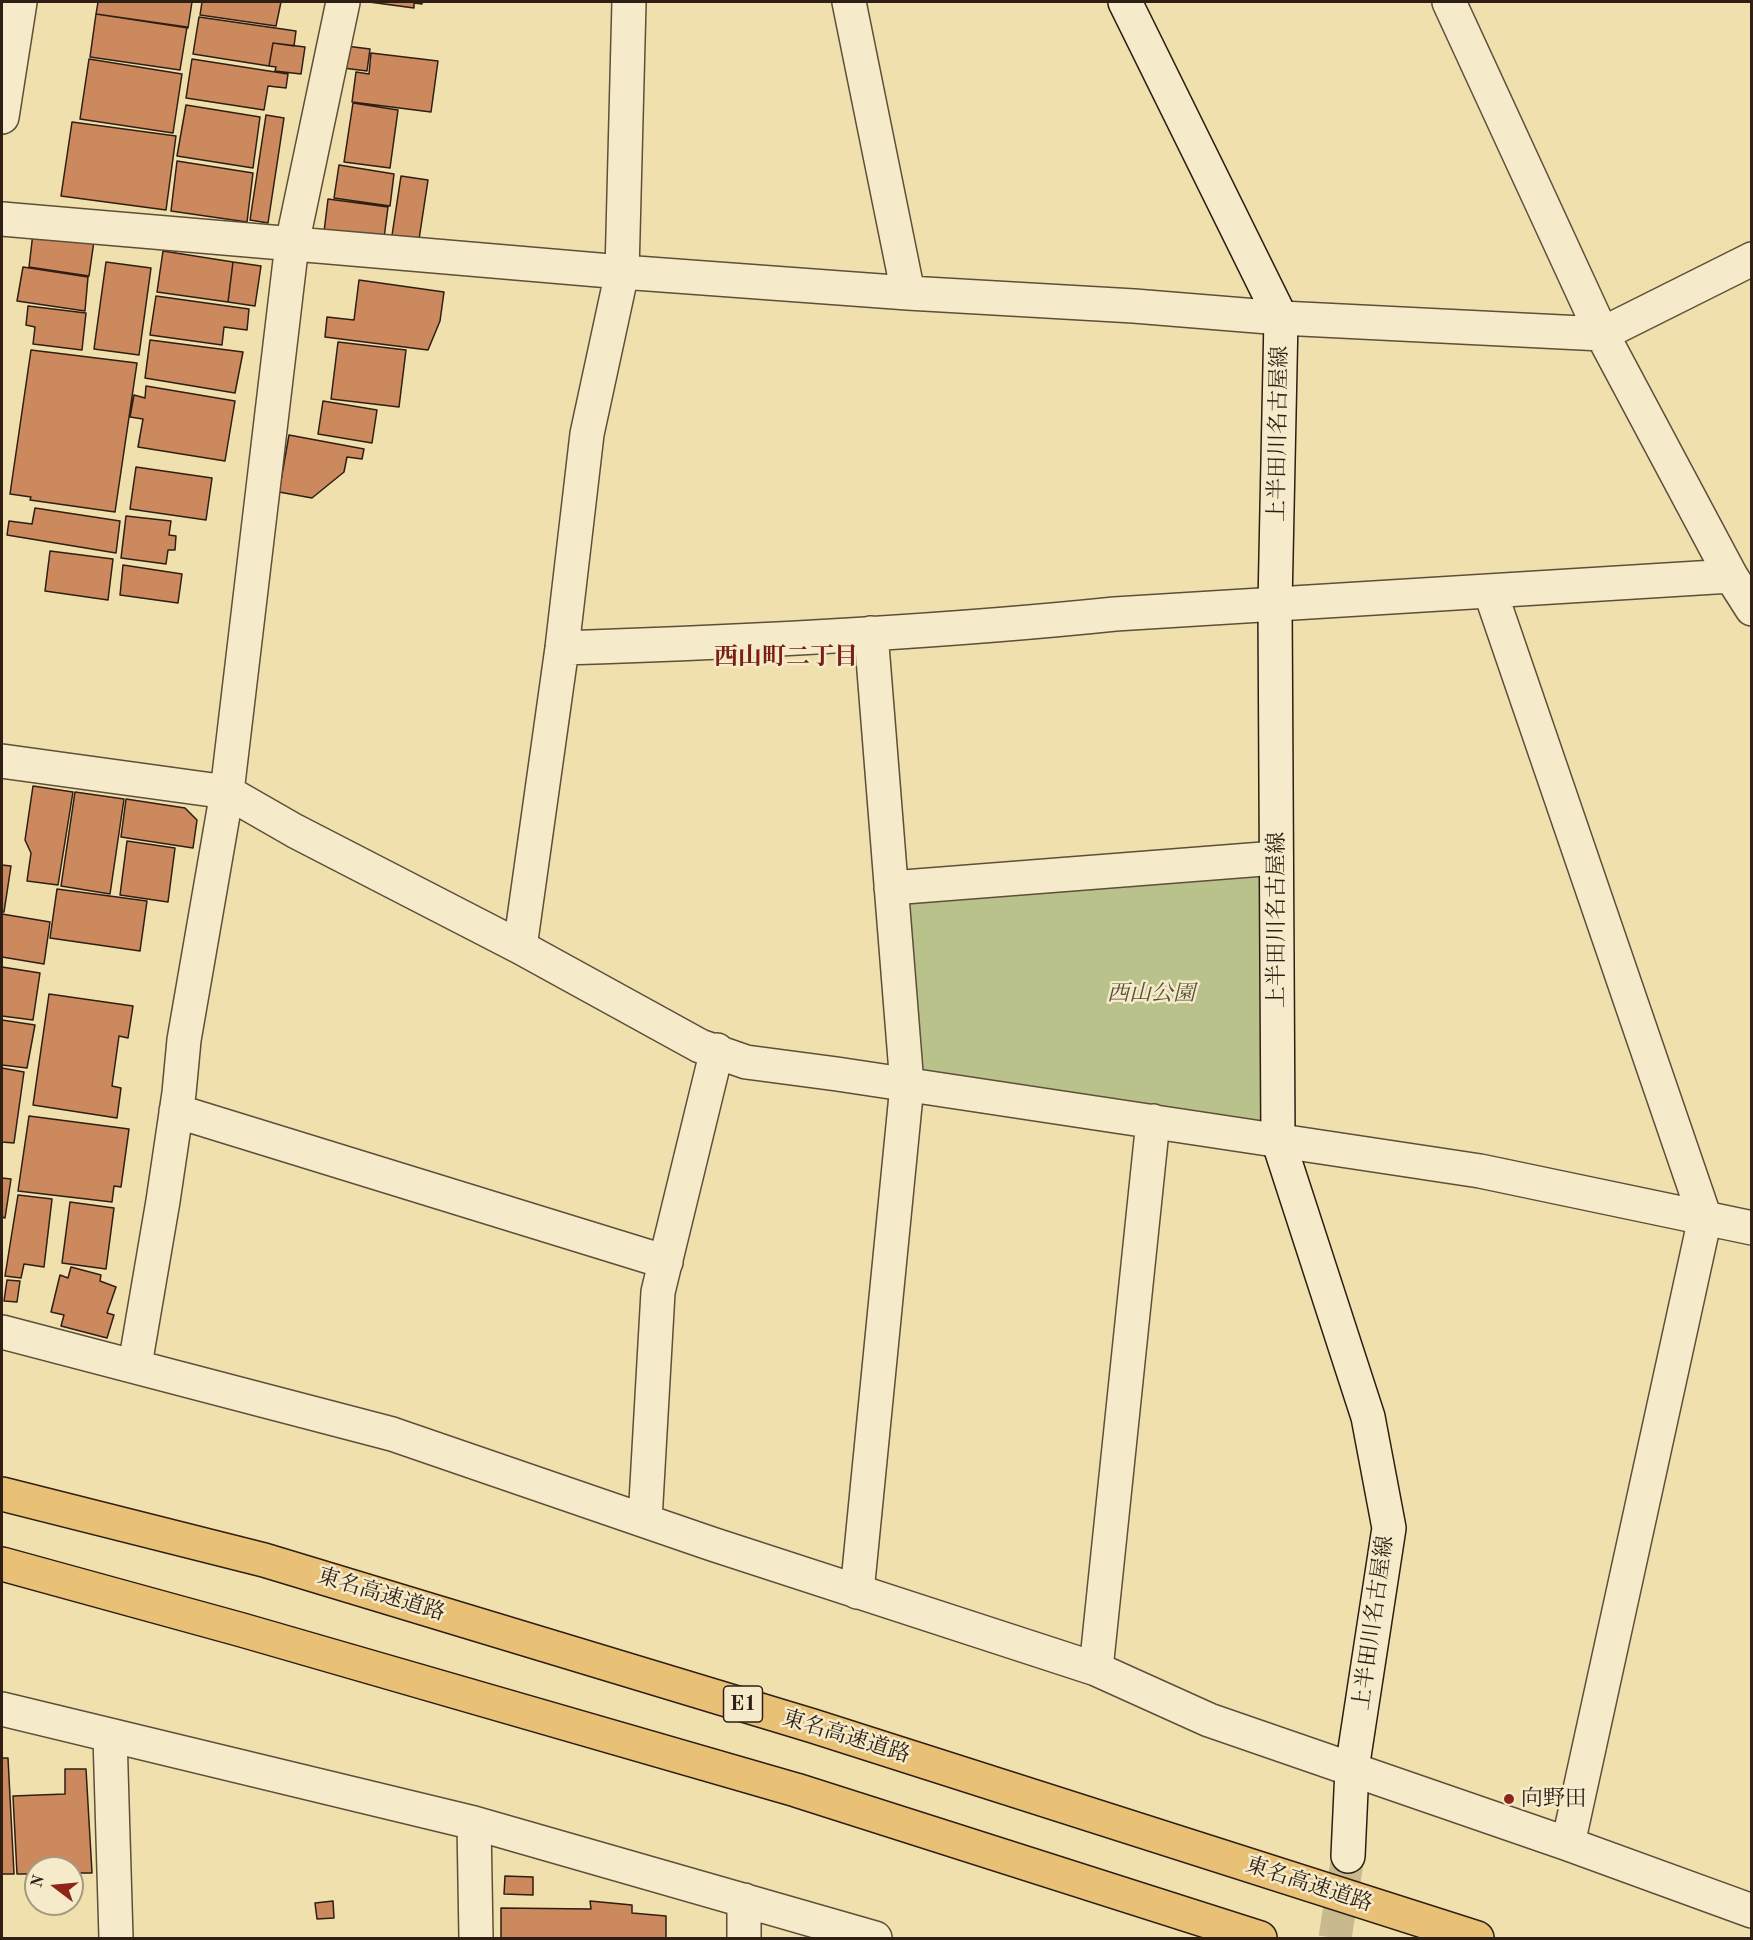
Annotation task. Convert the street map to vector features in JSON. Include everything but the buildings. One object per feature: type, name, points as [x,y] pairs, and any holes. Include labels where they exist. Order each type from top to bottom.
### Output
[{"type":"highway","name":"東名高速道路","points":[[2,1494],[275,1563],[813,1726],[1477,1938]]},
{"type":"highway","points":[[2,1564],[242,1630],[796,1790],[1260,1938]]},
{"type":"street","points":[[2,117],[20,2]]},
{"type":"street","points":[[135,1365],[163,1201],[184,1040],[227,792],[292,244],[343,2]]},
{"type":"street","points":[[520,947],[562,648],[587,434],[622,272],[629,2]]},
{"type":"street","points":[[849,2],[908,293]]},
{"type":"street","name":"上半田川名古屋線","points":[[1125,2],[1281,318],[1275,604],[1278,1140],[1368,1417],[1389,1528],[1352,1769],[1348,1856]]},
{"type":"street","points":[[1449,2],[1602,333],[1731,576],[1752,609]]},
{"type":"street","points":[[2,219],[622,272],[908,293],[1134,306],[1281,318],[1602,333],[1752,260]]},
{"type":"street","points":[[562,648],[765,641],[1040,622],[1115,614],[1731,576]]},
{"type":"street","points":[[1490,591],[1705,1218],[1568,1844]]},
{"type":"street","points":[[857,1592],[907,1085],[871,633]]},
{"type":"street","points":[[2,761],[227,792],[295,831],[520,947],[700,1046],[717,1050],[746,1062],[1480,1171],[1752,1228]]},
{"type":"street","points":[[891,888],[1276,858]]},
{"type":"street","points":[[645,1520],[658,1292],[717,1050]]},
{"type":"street","points":[[176,1111],[666,1262]]},
{"type":"street","points":[[1096,1669],[1153,1121]]},
{"type":"street","points":[[2,1332],[392,1434],[857,1592],[1096,1669],[1209,1720],[1568,1844],[1752,1911]]},
{"type":"street","points":[[2,1709],[474,1823],[875,1938]]},
{"type":"street","points":[[110,1736],[116,1938]]},
{"type":"street","points":[[474,1823],[476,1938]]},
{"type":"street","points":[[744,1900],[744,1938]]},
{"type":"green space","name":"西山公園","points":[[1261,874],[1263,1121],[922,1075],[908,903]]},
{"type":"tunnel","points":[[1335,1938],[1348,1856]]},
{"type":"place","name":"向野田","points":[[1509,1799]]},
{"type":"district","name":"西山町二丁目","points":[[786,658]]}]
